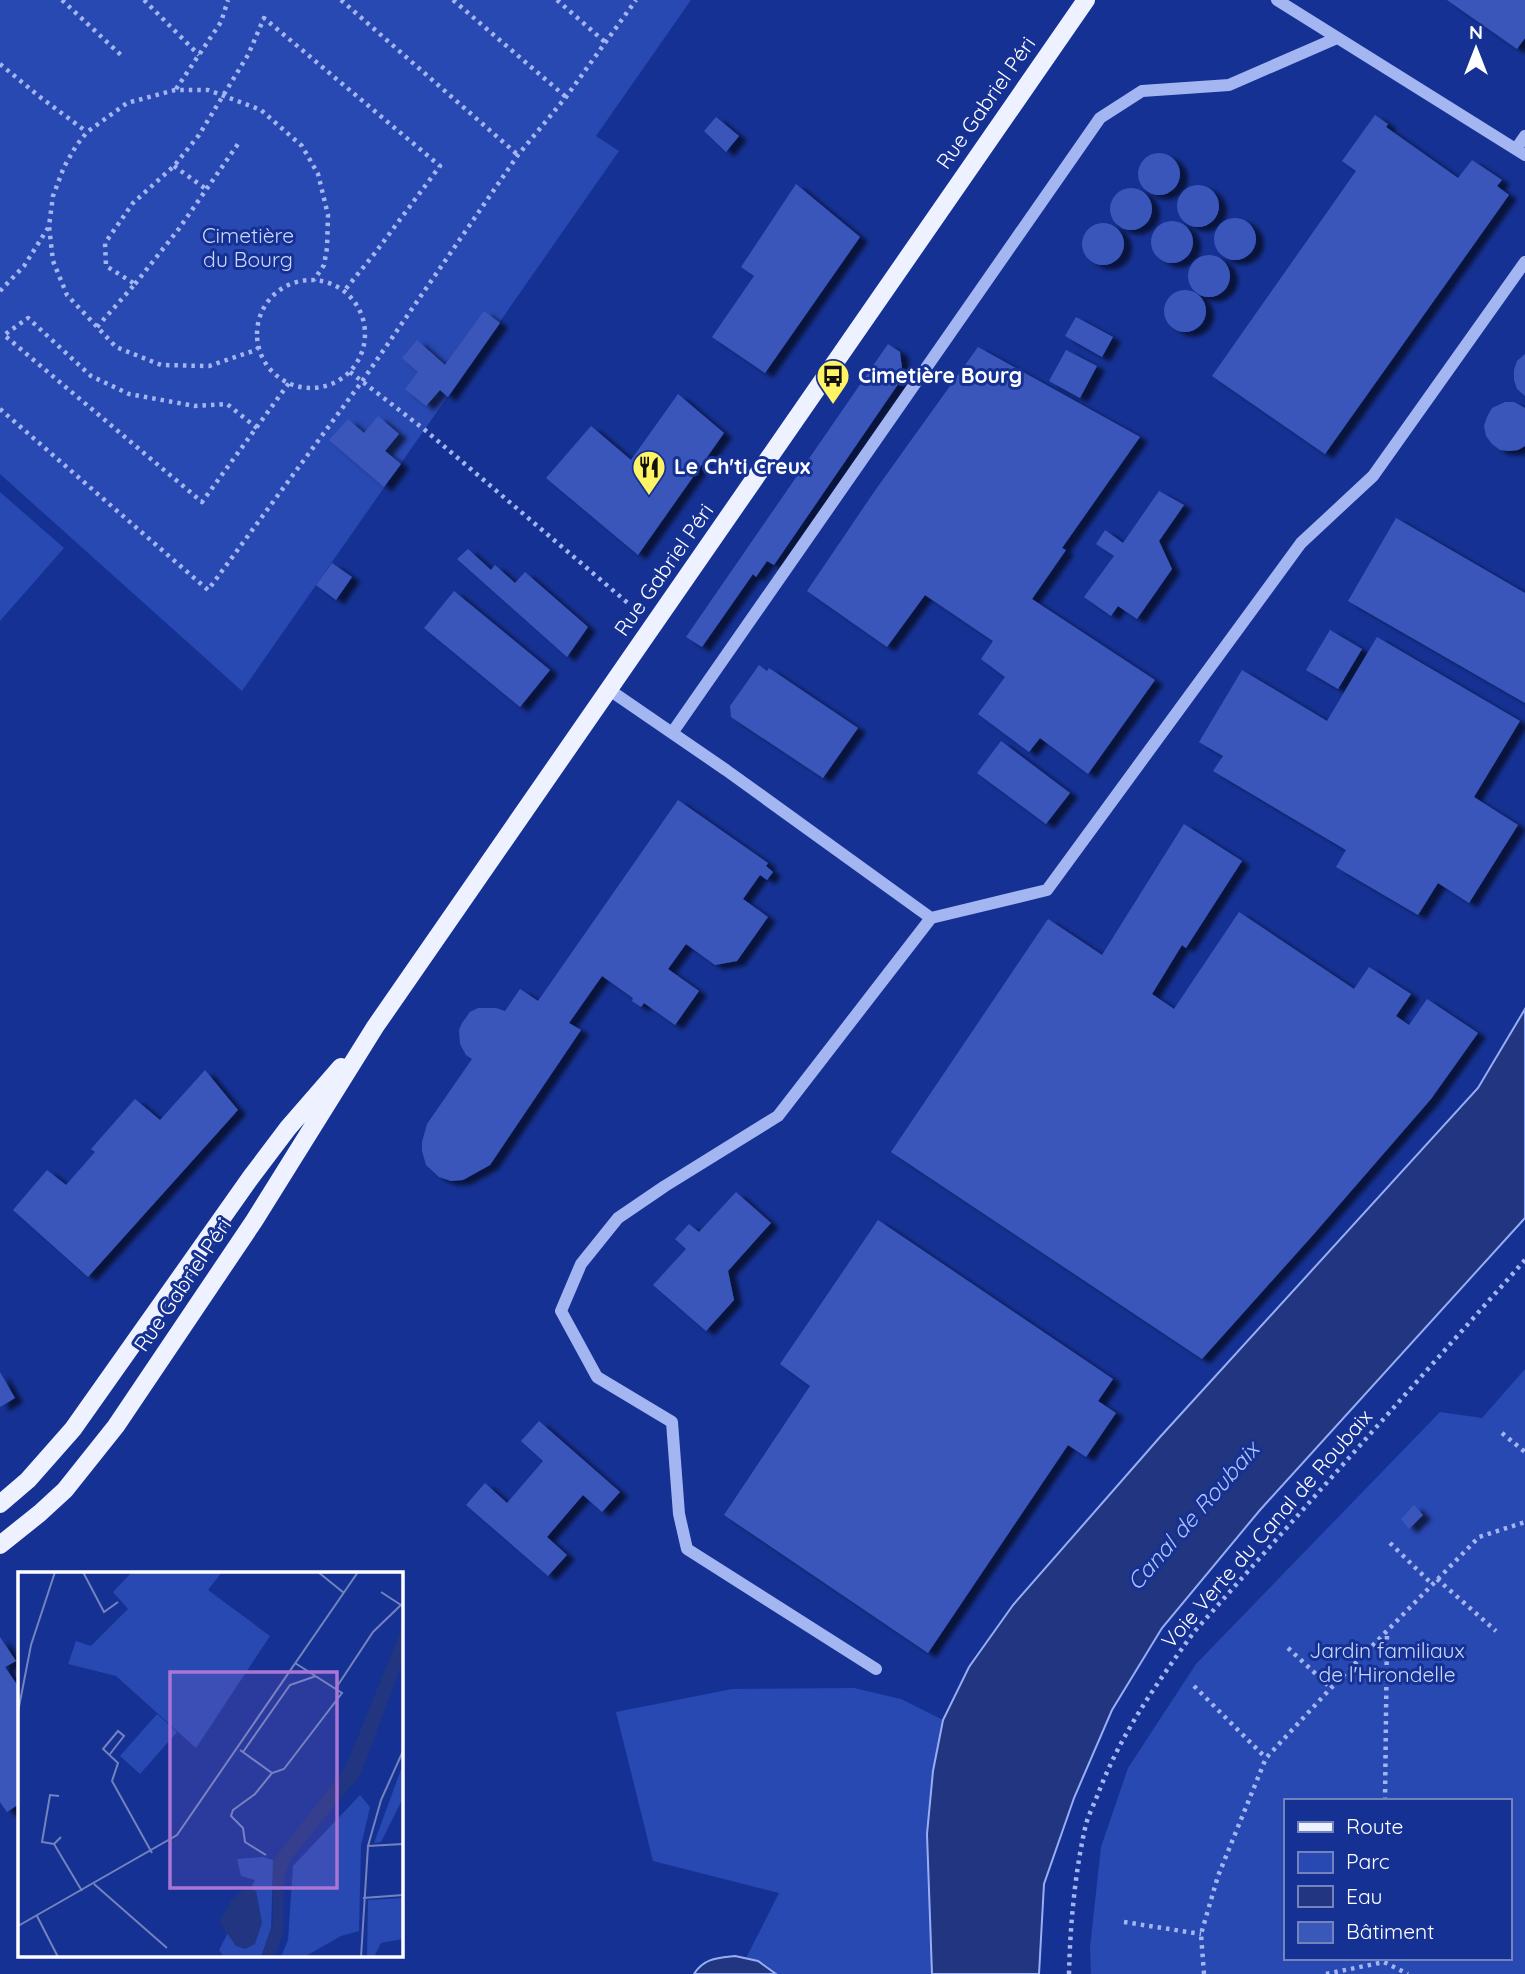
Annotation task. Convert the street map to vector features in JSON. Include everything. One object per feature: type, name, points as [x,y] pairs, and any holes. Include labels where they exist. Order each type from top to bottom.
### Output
[{"type":"main road","name":"Rue Gabriel Péri","points":[[0,1545],[65,1490],[116,1426],[254,1220],[375,1027],[1086,0]]},
{"type":"main road","name":"Rue Gabriel Péri","points":[[0,1504],[28,1480],[73,1429],[288,1128],[375,1027]]},
{"type":"lane","points":[[1278,0],[1520,152],[1525,136]]},
{"type":"lane","points":[[672,733],[1100,118],[1142,91],[1229,85],[1338,37]]},
{"type":"lane","points":[[876,1669],[687,1549],[679,1514],[672,1422],[597,1377],[561,1311],[581,1264],[618,1218],[778,1116],[931,918],[1047,890],[1301,543],[1373,477],[1525,262]]},
{"type":"lane","points":[[608,689],[931,918]]},
{"type":"path","points":[[62,0],[122,56]]},
{"type":"path","points":[[144,0],[199,55]]},
{"type":"path","points":[[175,90],[221,22],[228,0]]},
{"type":"path","points":[[341,0],[517,155]]},
{"type":"path","points":[[453,0],[566,97]]},
{"type":"path","points":[[556,0],[605,42]]},
{"type":"path","points":[[0,409],[208,590],[363,380],[517,155],[566,97],[636,0]]},
{"type":"path","points":[[135,284],[106,266],[105,243],[133,203],[174,166],[199,135],[248,55],[264,18],[440,166],[344,291]]},
{"type":"path","points":[[0,64],[88,132]]},
{"type":"path","points":[[259,347],[256,351],[209,366],[161,365],[116,346],[66,295],[53,261],[49,226],[53,196],[64,167],[76,146],[88,132],[127,103],[175,90],[208,90],[261,110],[302,146],[318,174],[328,215],[327,248],[324,265],[314,280]]},
{"type":"path","points":[[97,327],[178,230],[238,144]]},
{"type":"path","points":[[174,166],[206,189]]},
{"type":"path","points":[[0,291],[24,266],[49,226]]},
{"type":"path","points":[[314,280],[332,284],[344,291],[357,305],[364,324],[364,343],[361,355],[351,372],[322,387],[308,389],[282,380],[268,368],[261,355],[257,337],[258,325],[266,304],[279,290],[290,284],[314,280]]},
{"type":"path","points":[[257,428],[227,404],[195,406],[129,394],[92,376],[28,318],[4,335],[202,502],[257,428],[289,383]]},
{"type":"path","points":[[351,372],[425,429],[654,624]]},
{"type":"path","name":"Voie Verte du Canal de Roubaix","points":[[1069,1974],[1069,1948],[1087,1822],[1126,1733],[1157,1684],[1194,1632],[1525,1260]]},
{"type":"path","points":[[1502,1433],[1525,1452]]},
{"type":"path","points":[[1204,1974],[1201,1934],[1218,1876],[1266,1758],[1479,1537],[1525,1522]]},
{"type":"path","points":[[1390,1543],[1432,1584]]},
{"type":"path","points":[[1437,1579],[1496,1630]]},
{"type":"path","points":[[1385,1799],[1387,1630]]},
{"type":"path","points":[[1288,1648],[1331,1688]]},
{"type":"path","points":[[1194,1686],[1266,1758]]},
{"type":"path","points":[[1124,1922],[1201,1934]]},
{"type":"path","points":[[1326,1974],[1384,1960],[1408,1974]]},
{"type":"green space","name":"Cimetière du Bourg","points":[[0,0],[691,0],[596,136],[619,151],[242,691],[0,474]]},
{"type":"green space","points":[[0,492],[64,548],[0,621]]},
{"type":"green space","name":"Jardin familiaux de l'Hirondelle","points":[[1525,1369],[1525,1974],[1091,1974],[1090,1947],[1101,1847],[1128,1768],[1196,1664],[1440,1412],[1482,1418]]},
{"type":"green space","points":[[854,1688],[901,1699],[943,1720],[933,1771],[927,1834],[932,1974],[738,1974],[779,1893],[653,1861],[616,1712],[732,1689]]},
{"type":"water","name":"Canal de Roubaix","points":[[1525,1009],[1525,1218],[1260,1510],[1162,1628],[1112,1710],[1074,1798],[1044,1884],[1039,1974],[932,1974],[927,1834],[933,1771],[943,1720],[969,1667],[1013,1605],[1160,1437],[1478,1088]]},
{"type":"water","points":[[735,1956],[758,1961],[776,1974],[694,1974],[707,1962]]},
{"type":"building","points":[[1447,0],[1525,0],[1525,38],[1517,49]]},
{"type":"building","points":[[1375,115],[1388,124],[1386,127],[1458,178],[1472,160],[1502,180],[1497,186],[1509,195],[1325,454],[1212,376],[1356,171],[1342,161]]},
{"type":"building","points":[[716,117],[739,136],[726,152],[704,131]]},
{"type":"building","points":[[1159,153],[1174,159],[1180,174],[1174,189],[1159,195],[1144,189],[1138,174],[1144,159]]},
{"type":"building","points":[[796,184],[860,237],[765,373],[712,337],[754,276],[741,267]]},
{"type":"building","points":[[1198,185],[1213,191],[1219,206],[1213,221],[1198,227],[1183,221],[1177,206],[1183,191]]},
{"type":"building","points":[[1131,188],[1146,194],[1152,209],[1146,224],[1131,230],[1116,224],[1110,209],[1116,194]]},
{"type":"building","points":[[1235,218],[1250,224],[1256,239],[1250,254],[1235,260],[1220,254],[1214,239],[1220,224]]},
{"type":"building","points":[[1172,221],[1187,227],[1193,242],[1187,257],[1172,263],[1157,257],[1151,242],[1157,227]]},
{"type":"building","points":[[1103,223],[1118,229],[1124,244],[1118,259],[1103,265],[1088,259],[1082,244],[1088,229]]},
{"type":"building","points":[[1209,255],[1224,261],[1230,276],[1224,291],[1209,297],[1194,291],[1188,276],[1194,261]]},
{"type":"building","points":[[1185,290],[1200,296],[1206,311],[1200,326],[1185,332],[1170,326],[1164,311],[1170,296]]},
{"type":"building","points":[[484,311],[500,323],[448,397],[440,390],[426,406],[405,389],[418,372],[402,358],[417,340],[445,365]]},
{"type":"building","points":[[1076,317],[1113,337],[1102,357],[1065,336]]},
{"type":"building","points":[[888,344],[900,352],[903,377],[774,565],[767,561],[756,577],[753,574],[702,647],[686,637]]},
{"type":"building","points":[[978,347],[1140,437],[1062,548],[1066,550],[1032,599],[1155,680],[1088,774],[1040,738],[1029,752],[978,714],[1005,677],[981,659],[993,641],[925,595],[887,647],[807,591]]},
{"type":"building","points":[[1066,350],[1097,366],[1080,398],[1049,381]]},
{"type":"building","points":[[1525,354],[1525,396],[1517,389],[1514,370],[1517,361]]},
{"type":"building","points":[[678,394],[724,433],[638,555],[546,478],[591,426],[631,460]]},
{"type":"building","points":[[1505,402],[1514,402],[1525,408],[1525,446],[1518,450],[1500,450],[1486,436],[1484,426],[1492,408]]},
{"type":"building","points":[[378,416],[399,434],[385,451],[401,464],[384,487],[329,440],[348,419],[364,433]]},
{"type":"building","points":[[1159,491],[1184,505],[1159,541],[1172,569],[1137,619],[1118,606],[1111,616],[1084,597],[1114,556],[1096,544],[1105,530],[1123,543]]},
{"type":"building","points":[[1396,518],[1525,593],[1525,703],[1348,601]]},
{"type":"building","points":[[468,549],[491,570],[495,565],[515,583],[525,572],[588,627],[567,657],[457,559]]},
{"type":"building","points":[[332,563],[352,577],[336,600],[316,585]]},
{"type":"building","points":[[454,591],[550,670],[520,707],[424,628]]},
{"type":"building","points":[[1330,630],[1362,649],[1338,689],[1306,670]]},
{"type":"building","points":[[1377,637],[1520,721],[1474,797],[1518,825],[1469,903],[1438,883],[1418,915],[1336,867],[1346,850],[1213,771],[1223,756],[1199,742],[1242,670],[1327,721]]},
{"type":"building","points":[[759,665],[767,671],[769,668],[858,728],[823,778],[731,717],[730,706]]},
{"type":"building","points":[[1001,741],[1070,793],[1046,824],[977,773]]},
{"type":"building","points":[[678,800],[768,863],[766,866],[773,872],[767,880],[760,875],[743,899],[768,917],[737,961],[715,965],[686,944],[668,969],[699,991],[675,1025],[644,1003],[641,1007],[632,1001],[633,998],[602,976],[569,1023],[581,1030],[490,1165],[463,1180],[451,1181],[439,1177],[426,1165],[422,1142],[427,1124],[472,1059],[466,1055],[460,1044],[459,1030],[462,1023],[470,1012],[478,1008],[505,1011],[520,989],[538,1001]]},
{"type":"building","points":[[1184,824],[1242,861],[1186,948],[1182,945],[1152,994],[1174,1009],[1239,912],[1354,989],[1369,967],[1411,994],[1396,1016],[1409,1025],[1427,999],[1478,1033],[1431,1099],[1202,1359],[891,1152],[1048,919],[1102,955]]},
{"type":"building","points":[[205,1070],[238,1110],[88,1277],[13,1210],[47,1170],[66,1185],[95,1152],[91,1149],[135,1099],[160,1120]]},
{"type":"building","points":[[736,1192],[771,1223],[728,1271],[734,1300],[706,1331],[653,1285],[686,1249],[675,1239],[689,1224],[699,1232]]},
{"type":"building","points":[[878,1220],[1113,1379],[1098,1401],[1116,1413],[1086,1457],[1068,1445],[928,1653],[724,1515],[810,1386],[780,1364]]},
{"type":"building","points":[[0,1372],[15,1398],[0,1407]]},
{"type":"building","points":[[539,1421],[620,1492],[602,1512],[583,1495],[547,1537],[567,1555],[548,1576],[466,1505],[485,1483],[507,1503],[543,1461],[521,1441]]},
{"type":"building","points":[[1414,1505],[1423,1515],[1409,1529],[1401,1519]]},
{"type":"building","points":[[0,1637],[16,1661],[5,1667],[18,1686],[18,1805],[7,1812],[0,1802]]},
{"type":"place","name":"Cimetière Bourg","points":[[833,406]]},
{"type":"place","name":"Le Ch'ti Creux","points":[[649,497]]}]
